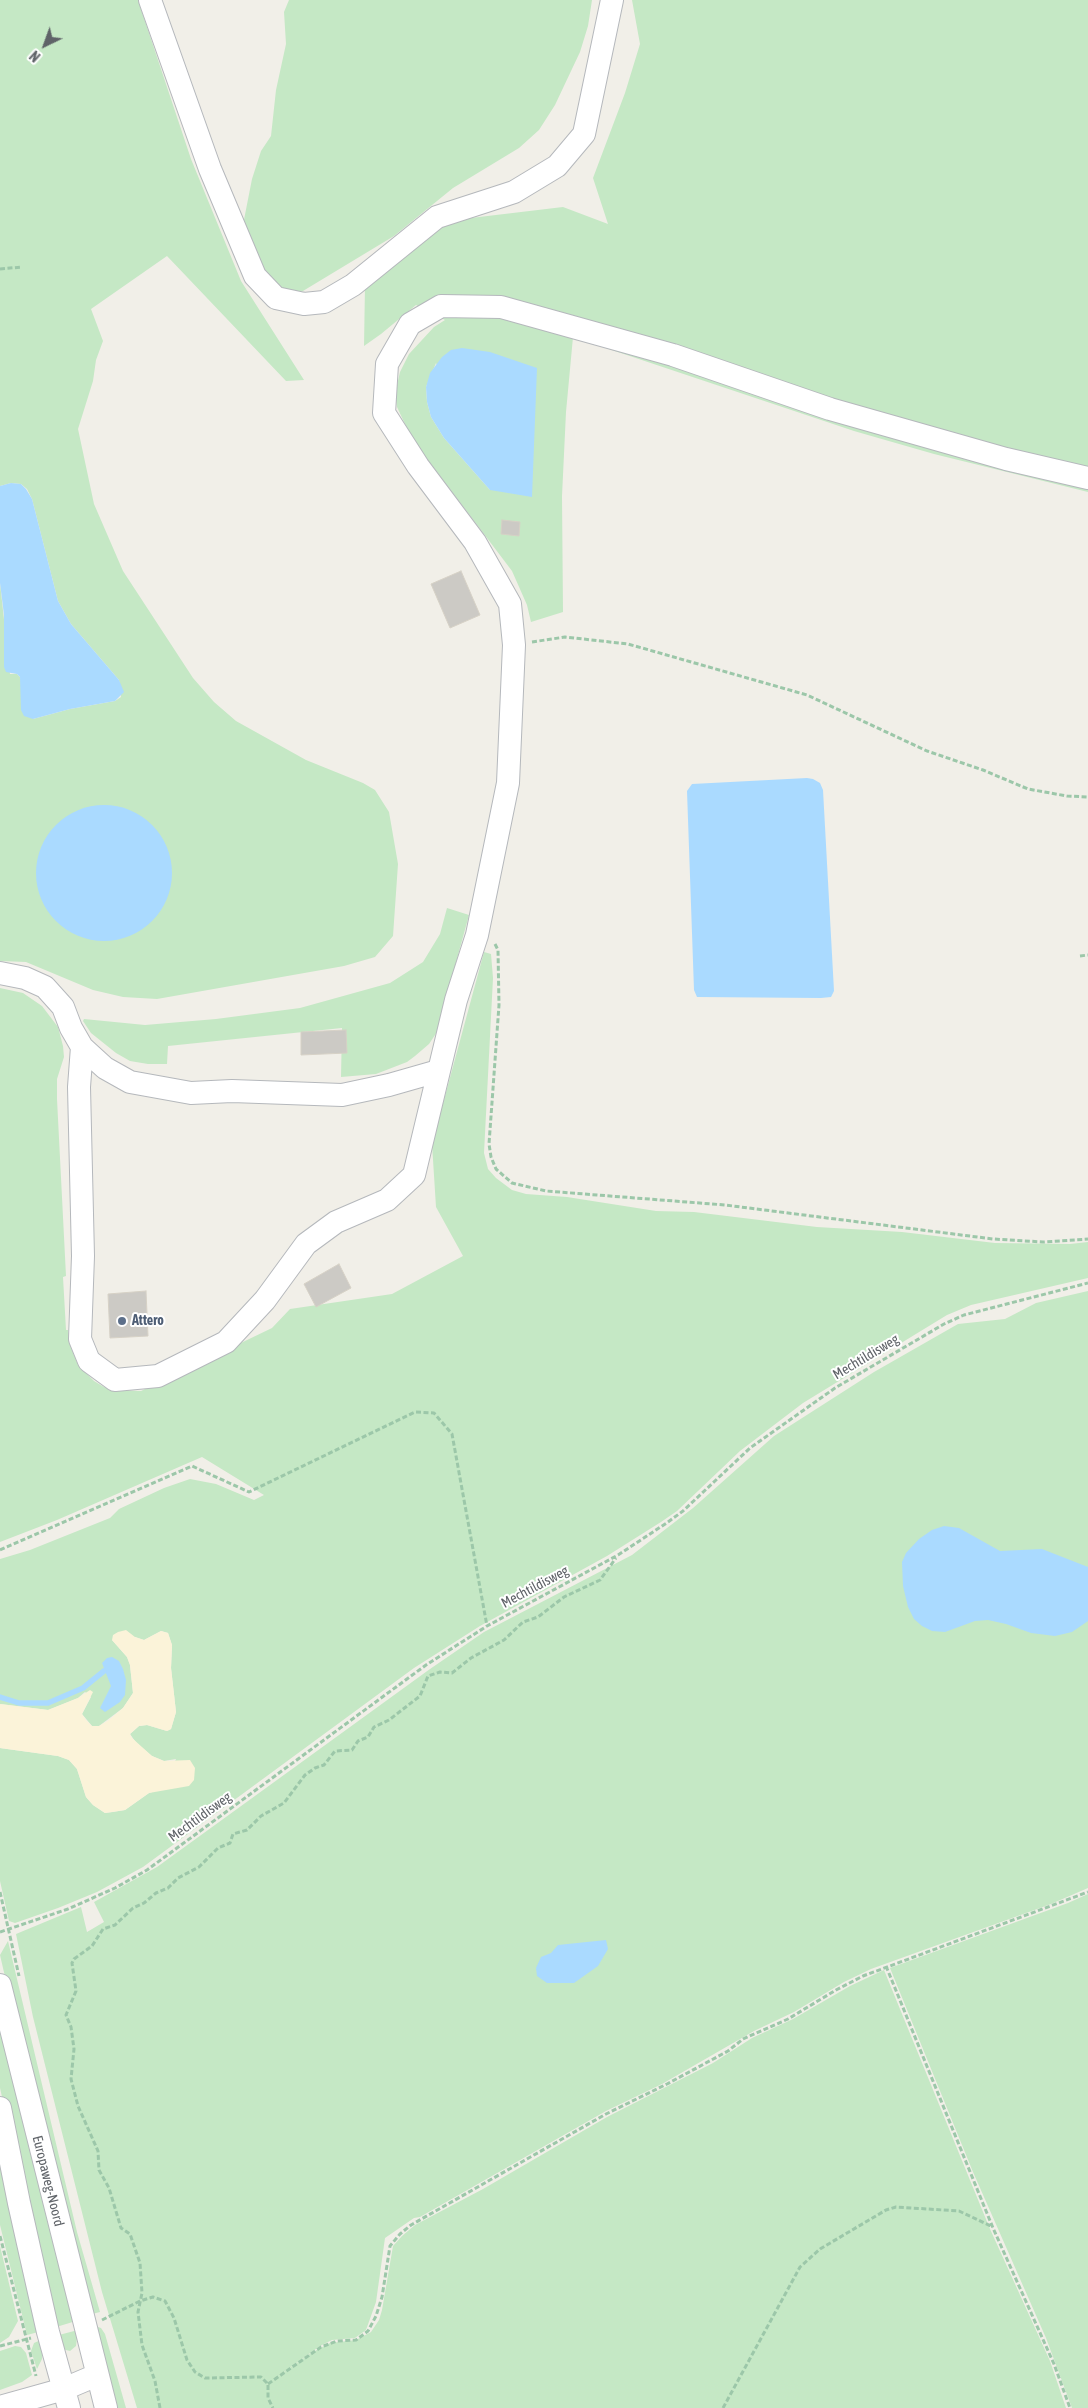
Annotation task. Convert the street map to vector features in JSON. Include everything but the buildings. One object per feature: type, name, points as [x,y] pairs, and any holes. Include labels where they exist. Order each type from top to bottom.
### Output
[{"type":"street","points":[[150,0],[210,169],[255,276],[276,298],[304,304],[324,302],[353,285],[437,217],[514,192],[557,166],[584,134],[612,0]]},
{"type":"street","points":[[82,1047],[79,1087],[83,1256],[80,1340],[89,1361],[115,1380],[158,1376],[226,1342],[265,1300],[306,1244],[336,1222],[387,1200],[414,1174],[456,1000],[477,935],[508,783],[514,645],[510,604],[506,596],[475,542],[418,466],[384,413],[388,364],[410,324],[442,306],[501,307],[673,356],[830,409],[1006,458],[1088,478]]},
{"type":"street","points":[[0,973],[25,978],[45,987],[63,1007],[71,1028],[82,1047],[105,1068],[130,1082],[190,1093],[232,1091],[342,1095],[389,1085],[438,1071]]},
{"type":"street","name":"Europaweg-Noord","points":[[0,1986],[106,2408]]},
{"type":"street","points":[[0,2108],[48,2332],[66,2399]]},
{"type":"street","points":[[0,2407],[41,2396],[66,2399],[97,2375]]},
{"type":"path","points":[[0,269],[22,267]]},
{"type":"path","points":[[514,645],[565,638],[628,644],[807,695],[927,751],[983,770],[1028,789],[1067,796],[1088,797]]},
{"type":"path","points":[[477,935],[491,940],[498,950],[499,1005],[489,1144],[490,1157],[496,1169],[512,1183],[546,1191],[725,1205],[992,1239],[1043,1242],[1088,1238]]},
{"type":"path","points":[[1080,956],[1088,955]]},
{"type":"path","name":"Mechtildisweg","points":[[0,1932],[68,1909],[115,1888],[147,1870],[426,1665],[487,1626],[618,1555],[683,1511],[750,1448],[835,1388],[906,1346],[964,1315],[1088,1283]]},
{"type":"path","points":[[0,1550],[192,1466],[249,1492],[415,1412],[434,1413],[452,1434],[487,1626]]},
{"type":"path","points":[[160,2408],[155,2381],[142,2345],[138,2312],[140,2301],[140,2263],[130,2234],[121,2228],[109,2188],[99,2170],[98,2150],[78,2106],[71,2079],[74,2049],[71,2027],[66,2015],[76,1990],[72,1964],[74,1959],[92,1946],[103,1929],[115,1925],[133,1908],[144,1903],[156,1893],[168,1888],[178,1878],[199,1867],[218,1848],[228,1845],[233,1834],[247,1830],[260,1816],[284,1803],[305,1775],[315,1768],[324,1765],[335,1752],[352,1750],[358,1741],[368,1737],[374,1727],[389,1720],[420,1696],[428,1676],[440,1672],[452,1672],[471,1658],[504,1640],[523,1622],[538,1617],[564,1597],[600,1580],[618,1555]]},
{"type":"path","points":[[0,1892],[9,1929]]},
{"type":"path","points":[[268,2384],[321,2347],[337,2341],[356,2340],[365,2335],[376,2316],[382,2297],[388,2252],[393,2241],[411,2225],[606,2114],[667,2084],[728,2051],[743,2040],[788,2019],[836,1990],[886,1966],[1088,1892]]},
{"type":"path","points":[[886,1966],[993,2228],[1039,2329],[1070,2408]]},
{"type":"path","points":[[724,2408],[800,2267],[820,2249],[896,2206],[959,2212],[993,2228]]},
{"type":"path","points":[[0,2236],[41,2396]]},
{"type":"path","points":[[104,2320],[140,2301],[153,2297],[165,2301],[174,2318],[187,2360],[195,2372],[205,2378],[261,2377],[268,2384],[268,2398],[273,2408]]},
{"type":"path","points":[[0,2346],[27,2339]]},
{"type":"green space","points":[[0,0],[138,0],[191,159],[241,281],[304,380],[286,381],[167,256],[91,309],[103,341],[96,360],[93,381],[78,429],[94,504],[123,571],[193,678],[214,702],[236,721],[306,760],[363,783],[375,790],[389,812],[398,864],[393,936],[375,957],[344,966],[157,999],[123,997],[93,990],[26,962],[0,961],[0,583],[10,674],[17,674],[20,677],[33,719],[70,709],[115,701],[121,697],[119,680],[71,624],[58,601],[32,499],[27,489],[21,484],[11,483],[0,486]]},
{"type":"green space","points":[[289,0],[592,0],[588,26],[580,52],[555,105],[539,130],[519,148],[453,188],[394,236],[298,294],[283,290],[255,276],[240,240],[252,179],[261,151],[271,136],[276,90],[286,44],[284,12]]},
{"type":"green space","points":[[632,0],[1088,0],[1088,492],[934,454],[854,431],[573,337],[566,412],[562,496],[563,612],[531,622],[527,605],[512,571],[412,439],[397,407],[395,394],[400,372],[409,354],[434,327],[445,320],[416,305],[364,346],[365,286],[409,242],[454,220],[563,207],[608,224],[593,178],[625,93],[640,44]],"holes":[[[436,363],[490,490],[444,438],[431,417],[426,387]]]},
{"type":"green space","points":[[447,908],[469,915],[437,1032],[429,1044],[407,1062],[376,1074],[341,1077],[342,1028],[168,1046],[167,1064],[148,1064],[130,1061],[116,1053],[91,1033],[83,1021],[84,1019],[145,1025],[216,1019],[300,1008],[390,983],[423,962],[440,934]]},
{"type":"green space","points":[[484,952],[491,954],[493,978],[484,1153],[488,1169],[496,1178],[512,1190],[526,1194],[567,1197],[656,1211],[694,1212],[817,1227],[902,1232],[995,1243],[1070,1244],[1088,1242],[1088,1278],[971,1305],[947,1315],[803,1403],[740,1451],[677,1511],[661,1522],[607,1556],[480,1626],[414,1668],[143,1867],[97,1892],[58,1908],[15,1923],[9,1921],[0,1881],[0,1748],[58,1756],[69,1760],[77,1769],[86,1797],[93,1805],[105,1813],[125,1810],[149,1793],[162,1789],[176,1759],[164,1761],[152,1756],[137,1744],[130,1734],[139,1726],[147,1725],[167,1731],[171,1729],[176,1712],[171,1668],[172,1645],[168,1633],[161,1631],[144,1640],[135,1637],[112,1640],[127,1657],[130,1665],[133,1693],[123,1708],[99,1726],[92,1726],[82,1714],[91,1697],[85,1692],[78,1698],[48,1710],[0,1704],[0,1559],[30,1550],[110,1518],[119,1509],[164,1488],[190,1479],[216,1484],[254,1500],[264,1495],[202,1457],[57,1520],[0,1542],[0,988],[23,993],[42,1006],[58,1027],[63,1046],[64,1057],[57,1079],[57,1099],[66,1276],[63,1277],[66,1330],[68,1330],[70,1345],[78,1365],[94,1381],[104,1387],[115,1390],[141,1391],[272,1328],[290,1309],[392,1294],[463,1256],[436,1207],[432,1144]]},
{"type":"green space","points":[[1088,1291],[1088,1888],[1051,1904],[871,1969],[844,1982],[794,2012],[754,2031],[662,2084],[606,2111],[420,2217],[414,2218],[385,2238],[376,2302],[366,2330],[355,2338],[332,2340],[320,2346],[270,2382],[311,2353],[330,2343],[356,2340],[371,2332],[379,2320],[382,2310],[393,2246],[415,2225],[483,2189],[607,2117],[713,2063],[752,2038],[793,2019],[850,1986],[884,1970],[990,2229],[1050,2361],[1066,2408],[137,2408],[102,2292],[33,2017],[16,1934],[81,1907],[87,1932],[104,1922],[94,1902],[157,1867],[484,1632],[632,1555],[693,1508],[774,1436],[874,1372],[958,1324],[1005,1319],[1036,1303]]},
{"type":"green space","points":[[1088,1894],[1088,2408],[1072,2408],[1046,2338],[973,2172],[890,1968]]},
{"type":"green space","points":[[8,1941],[77,2232],[100,2312],[88,2315],[38,2120],[0,1955]]},
{"type":"green space","points":[[0,2015],[76,2321],[53,2328],[0,2088]]},
{"type":"green space","points":[[0,2158],[42,2331],[27,2335],[0,2225]]},
{"type":"green space","points":[[0,2246],[18,2321],[9,2337],[0,2343]]},
{"type":"green space","points":[[95,2326],[101,2328],[105,2334],[126,2408],[114,2408]]},
{"type":"green space","points":[[78,2330],[76,2346],[70,2351],[62,2349],[55,2336]]},
{"type":"green space","points":[[43,2339],[42,2359],[37,2369],[31,2351],[34,2343]]},
{"type":"green space","points":[[15,2346],[21,2347],[26,2353],[32,2375],[22,2382],[0,2390],[0,2351]]},
{"type":"sand","points":[[126,1630],[135,1637],[144,1640],[161,1631],[168,1633],[172,1645],[171,1668],[176,1712],[171,1729],[167,1731],[147,1725],[139,1726],[130,1734],[152,1756],[164,1761],[190,1760],[195,1768],[194,1780],[189,1786],[149,1793],[125,1810],[105,1813],[93,1805],[86,1797],[77,1769],[69,1760],[58,1756],[0,1748],[0,1704],[48,1710],[78,1698],[90,1690],[93,1692],[82,1714],[92,1726],[99,1726],[123,1708],[133,1693],[130,1665],[127,1657],[112,1640],[113,1635]]},
{"type":"water","points":[[462,348],[490,352],[537,368],[532,497],[490,490],[444,438],[431,417],[426,387],[430,373],[442,357],[451,350]]},
{"type":"water","points":[[11,483],[21,484],[32,499],[58,601],[71,624],[119,680],[124,692],[115,701],[70,709],[33,719],[24,716],[21,710],[20,677],[17,674],[6,672],[4,667],[4,615],[0,583],[0,486]]},
{"type":"water","points":[[807,778],[820,783],[823,790],[834,991],[831,997],[697,997],[694,990],[687,791],[692,784]]},
{"type":"water","points":[[104,805],[130,810],[142,816],[152,825],[161,835],[167,847],[172,873],[167,899],[161,911],[152,921],[142,930],[130,936],[104,941],[78,936],[66,930],[56,921],[47,911],[41,899],[36,873],[41,847],[47,835],[56,825],[66,816],[78,810]]},
{"type":"water","points":[[944,1526],[959,1528],[1000,1551],[1042,1549],[1088,1567],[1088,1621],[1072,1632],[1055,1636],[1031,1633],[988,1620],[975,1621],[945,1632],[932,1631],[922,1626],[914,1619],[908,1607],[903,1586],[902,1562],[906,1553],[919,1539],[932,1530]]},
{"type":"water","points":[[112,1657],[119,1661],[123,1669],[126,1680],[125,1695],[120,1702],[105,1712],[100,1708],[111,1686],[102,1663],[107,1658]]},
{"type":"water","points":[[606,1940],[608,1949],[598,1966],[574,1983],[547,1983],[537,1976],[536,1968],[541,1957],[551,1953],[558,1945]]},
{"type":"waterway","points":[[0,1697],[19,1703],[48,1703],[83,1688],[104,1671]]},
{"type":"place","name":"Attero","points":[[122,1321]]}]
